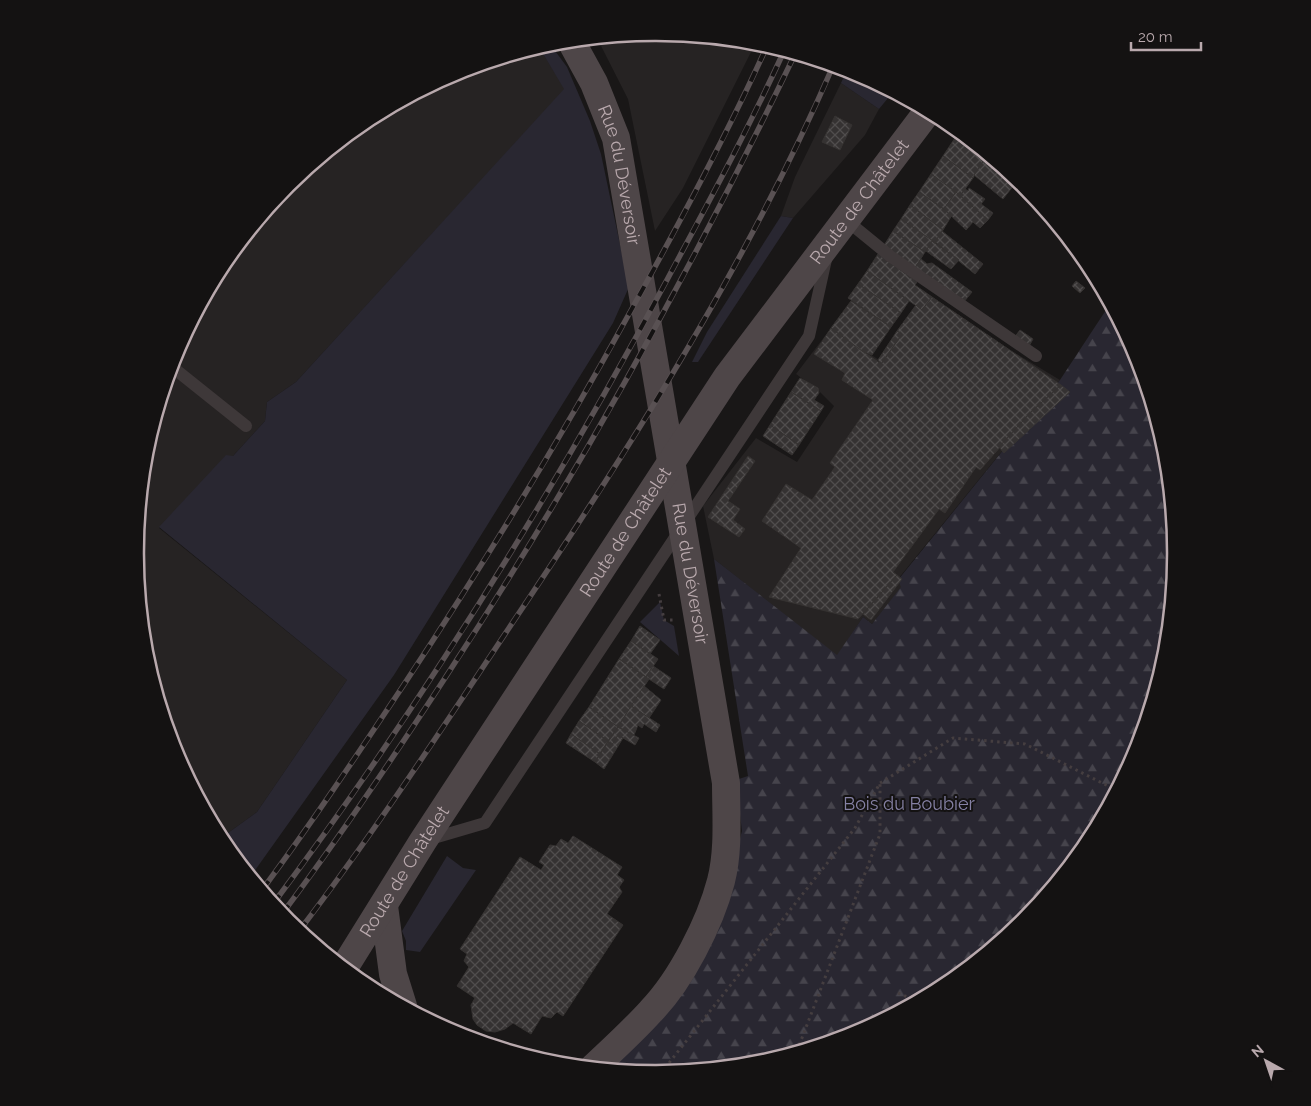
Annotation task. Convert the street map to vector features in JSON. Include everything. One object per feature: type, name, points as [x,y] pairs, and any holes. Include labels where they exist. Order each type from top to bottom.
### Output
[{"type":"main road","name":"Rue du Déversoir","points":[[575,48],[594,83],[616,138],[726,783],[727,829],[721,880],[706,926],[683,967],[653,1010],[601,1061]]},
{"type":"main road","name":"Route de Châtelet","points":[[348,962],[423,842],[727,377],[923,117]]},
{"type":"main road","points":[[384,906],[393,974],[401,996]]},
{"type":"main road","name":"Rue du Déversoir","points":[[587,1060],[653,1010]]},
{"type":"lane","points":[[423,842],[485,823],[809,336],[838,229],[890,256],[1036,356]]},
{"type":"lane","points":[[178,371],[246,426]]},
{"type":"path","points":[[654,569],[664,620],[697,619]]},
{"type":"path","points":[[668,1065],[855,828],[880,783],[953,738],[1025,744],[1110,787]]},
{"type":"path","points":[[800,1044],[880,834],[880,783]]},
{"type":"path","points":[[898,992],[909,997]]},
{"type":"shaded area","points":[[622,42],[689,42],[752,51],[683,188],[655,231],[628,99],[600,45]]},
{"type":"shaded area","points":[[543,54],[565,89],[296,382],[267,402],[265,421],[233,456],[159,528],[347,680],[257,812],[228,833],[212,809],[183,749],[171,717],[161,685],[148,620],[144,553],[148,486],[161,421],[183,357],[212,297],[250,241],[294,191],[318,168],[371,127],[429,94],[491,68]]},
{"type":"shaded area","points":[[841,83],[879,109],[865,135],[793,218],[781,216],[795,177]]},
{"type":"shaded area","points":[[925,292],[1010,350],[1060,380],[898,579],[902,587],[872,624],[863,617],[837,656],[714,559],[703,506],[756,438],[797,462],[834,406],[819,391],[796,374],[831,328],[879,360]]},
{"type":"green space","points":[[555,51],[567,67],[590,121],[601,154],[629,287],[613,323],[394,675],[255,871],[228,833],[257,812],[347,680],[159,527],[226,455],[233,456],[265,421],[267,402],[296,382],[564,89],[543,54]]},
{"type":"green space","points":[[844,77],[888,98],[879,109],[841,83]]},
{"type":"green space","points":[[781,216],[793,218],[698,362],[692,362],[707,332]]},
{"type":"green space","name":"Bois du Boubier","points":[[1106,310],[1128,357],[1150,421],[1163,486],[1166,520],[1167,553],[1163,620],[1150,685],[1128,749],[1099,809],[1081,837],[1040,890],[993,938],[940,979],[882,1012],[820,1038],[755,1055],[689,1064],[656,1065],[609,1062],[717,927],[742,831],[736,780],[748,776],[714,559],[837,655],[863,617],[872,624],[901,587],[898,580],[1060,380]]},
{"type":"green space","points":[[660,602],[664,620],[674,626],[679,656],[640,622]]},
{"type":"green space","points":[[447,856],[463,868],[476,870],[420,952],[406,950],[406,941],[402,931]]},
{"type":"building","points":[[835,116],[852,125],[840,150],[822,142]]},
{"type":"building","points":[[955,138],[984,160],[973,178],[943,156]]},
{"type":"building","points":[[943,156],[973,178],[960,196],[931,174]]},
{"type":"building","points":[[984,160],[1013,187],[1003,199],[974,175]]},
{"type":"building","points":[[931,174],[956,192],[944,209],[919,192]]},
{"type":"building","points":[[969,188],[985,199],[981,204],[993,213],[988,220],[960,196],[965,189],[968,191]]},
{"type":"building","points":[[919,192],[952,215],[943,230],[910,205]]},
{"type":"building","points":[[956,192],[988,220],[980,228],[973,222],[966,230],[944,209]]},
{"type":"building","points":[[910,205],[943,230],[935,243],[901,219]]},
{"type":"building","points":[[901,219],[933,241],[925,252],[893,231]]},
{"type":"building","points":[[893,231],[925,252],[915,268],[883,247]]},
{"type":"building","points":[[942,231],[983,264],[975,274],[935,242]]},
{"type":"building","points":[[932,241],[959,260],[951,269],[926,251]]},
{"type":"building","points":[[878,254],[917,282],[915,285],[932,297],[922,310],[867,271]]},
{"type":"building","points":[[921,259],[927,264],[932,263],[972,292],[963,303],[915,268]]},
{"type":"building","points":[[867,271],[909,301],[901,313],[858,284]]},
{"type":"building","points":[[1076,281],[1085,288],[1080,293],[1072,286]]},
{"type":"building","points":[[858,284],[901,313],[891,327],[848,298]]},
{"type":"building","points":[[932,297],[1061,385],[1030,413],[980,470],[976,467],[945,513],[939,509],[893,572],[897,575],[858,619],[769,597],[801,548],[762,521],[786,484],[812,500],[835,467],[830,463],[873,400],[842,380],[845,373],[814,354],[831,328],[881,364],[902,334],[897,331],[916,305],[922,310]]},
{"type":"building","points":[[851,301],[891,327],[872,355],[862,351],[831,328]]},
{"type":"building","points":[[1020,330],[1033,339],[1028,348],[1014,338]]},
{"type":"building","points":[[897,331],[902,334],[881,364],[878,360]]},
{"type":"building","points":[[800,378],[818,388],[819,393],[814,400],[824,406],[821,411],[791,392]]},
{"type":"building","points":[[1061,385],[1070,392],[1004,453],[999,447],[1030,413]]},
{"type":"building","points":[[791,392],[821,411],[799,445],[770,425]]},
{"type":"building","points":[[770,425],[799,445],[792,455],[763,436]]},
{"type":"building","points":[[748,456],[755,461],[728,501],[740,509],[733,520],[745,529],[739,537],[708,517]]},
{"type":"building","points":[[897,575],[902,579],[871,620],[863,614]]},
{"type":"building","points":[[640,626],[660,640],[650,654],[631,641]]},
{"type":"building","points":[[631,641],[658,659],[646,677],[619,659]]},
{"type":"building","points":[[619,659],[649,679],[618,727],[589,707]]},
{"type":"building","points":[[653,666],[671,678],[664,689],[646,677]]},
{"type":"building","points":[[644,686],[661,700],[649,718],[631,706]]},
{"type":"building","points":[[631,706],[660,725],[656,732],[644,724],[642,728],[638,725],[634,735],[618,727]]},
{"type":"building","points":[[589,707],[618,727],[608,741],[579,721]]},
{"type":"building","points":[[579,721],[608,741],[600,754],[571,734]]},
{"type":"building","points":[[618,727],[639,738],[635,745],[618,735],[612,745],[608,742]]},
{"type":"building","points":[[571,734],[600,754],[595,762],[566,743]]},
{"type":"building","points":[[618,735],[623,738],[604,769],[595,762],[608,742],[612,745]]},
{"type":"building","points":[[573,836],[622,867],[617,875],[624,880],[619,887],[622,892],[607,914],[623,925],[563,1016],[557,1012],[551,1018],[542,1016],[531,1034],[513,1023],[505,1029],[495,1032],[486,1031],[477,1025],[473,1019],[471,1005],[475,998],[457,986],[469,967],[464,961],[467,954],[460,949],[520,857],[541,870],[544,865],[539,862],[550,845],[556,846],[561,839],[568,843]]},
{"type":"railway","points":[[266,884],[316,815],[403,686],[548,456],[683,215],[735,114],[764,53]]},
{"type":"railway","points":[[278,897],[381,753],[483,598],[531,519],[578,440],[668,278],[713,194],[781,57]]},
{"type":"railway","points":[[287,907],[406,738],[493,603],[586,450],[674,294],[756,135],[792,60]]},
{"type":"railway","points":[[304,925],[354,857],[432,743],[642,424],[725,284],[799,140],[830,72]]}]
